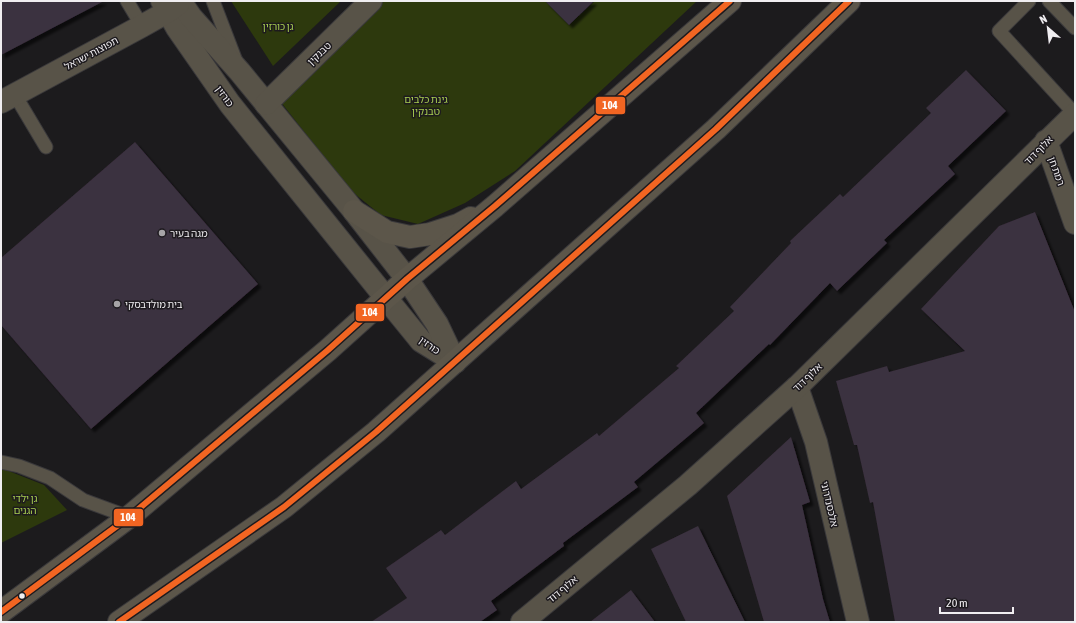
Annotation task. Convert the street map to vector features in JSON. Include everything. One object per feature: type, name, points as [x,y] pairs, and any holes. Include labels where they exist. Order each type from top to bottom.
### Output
[{"type":"main road","points":[[1,612],[129,517],[322,355],[407,279],[495,206],[730,1]]},
{"type":"main road","points":[[119,622],[284,507],[376,432],[716,129],[849,1]]},
{"type":"main road","points":[[354,211],[387,232],[410,237],[430,234],[458,224],[495,206]]},
{"type":"street","name":"טבנקין","points":[[266,104],[371,1]]},
{"type":"street","name":"תפוצות ישראל","points":[[8,98],[142,26],[172,4]]},
{"type":"street","name":"כורזין","points":[[172,4],[192,17],[240,72],[354,211],[407,279],[437,324],[455,362]]},
{"type":"street","name":"כורזין","points":[[172,4],[177,28],[230,104],[421,340],[455,362]]},
{"type":"street","name":"אלוף דוד","points":[[522,622],[688,485],[797,387],[1075,114]]},
{"type":"street","name":"רמת חן","points":[[1046,141],[1075,223]]},
{"type":"street","name":"אלכסנדרוני","points":[[797,387],[816,442],[858,622]]},
{"type":"lane","points":[[127,1],[142,26]]},
{"type":"lane","points":[[213,1],[240,72]]},
{"type":"lane","points":[[1029,1],[999,31],[1075,114]]},
{"type":"lane","points":[[1049,1],[1075,28]]},
{"type":"lane","points":[[8,98],[46,147]]},
{"type":"lane","points":[[1,462],[19,466],[50,478],[83,500],[129,517]]},
{"type":"green space","name":"גן כורזין","points":[[231,1],[341,1],[273,66]]},
{"type":"green space","name":"גינת כלבים טבנקין","points":[[382,1],[545,1],[569,25],[595,1],[697,1],[515,171],[465,203],[418,224],[381,215],[350,190],[280,101]]},
{"type":"green space","name":"גן ילדי הגנים","points":[[1,468],[44,485],[67,510],[1,543]]},
{"type":"building","points":[[1,1],[104,1],[1,55]]},
{"type":"building","points":[[545,1],[594,1],[569,25]]},
{"type":"building","points":[[966,70],[1006,111],[948,166],[955,174],[884,240],[887,243],[837,291],[830,283],[770,345],[769,344],[696,413],[704,423],[634,482],[638,487],[563,543],[564,546],[491,601],[497,610],[480,622],[371,622],[407,598],[386,568],[441,530],[445,535],[516,481],[521,489],[597,433],[599,436],[679,368],[676,366],[734,311],[730,307],[791,243],[790,241],[840,194],[843,197],[931,113],[926,108]]},
{"type":"building","name":"בית מולדבסקי","points":[[135,142],[258,284],[91,429],[1,325],[1,258]]},
{"type":"building","points":[[1035,212],[1075,312],[1075,622],[895,622],[873,502],[870,503],[857,445],[854,445],[836,381],[887,366],[889,372],[965,351],[921,309],[999,226]]},
{"type":"building","points":[[791,437],[810,502],[802,505],[823,599],[830,622],[764,622],[727,496]]},
{"type":"building","points":[[698,526],[745,622],[686,622],[651,549]]},
{"type":"building","points":[[631,590],[655,622],[590,622]]},
{"type":"transit line","name":"104","points":[[1,612],[129,517],[328,350],[407,279],[495,206],[730,1]]},
{"type":"transit line","name":"104","points":[[119,622],[284,507],[376,432],[716,129],[849,1]]},
{"type":"place","name":"מגה בעיר","points":[[162,233]]},
{"type":"place","name":"בית מולדבסקי","points":[[117,304]]}]
